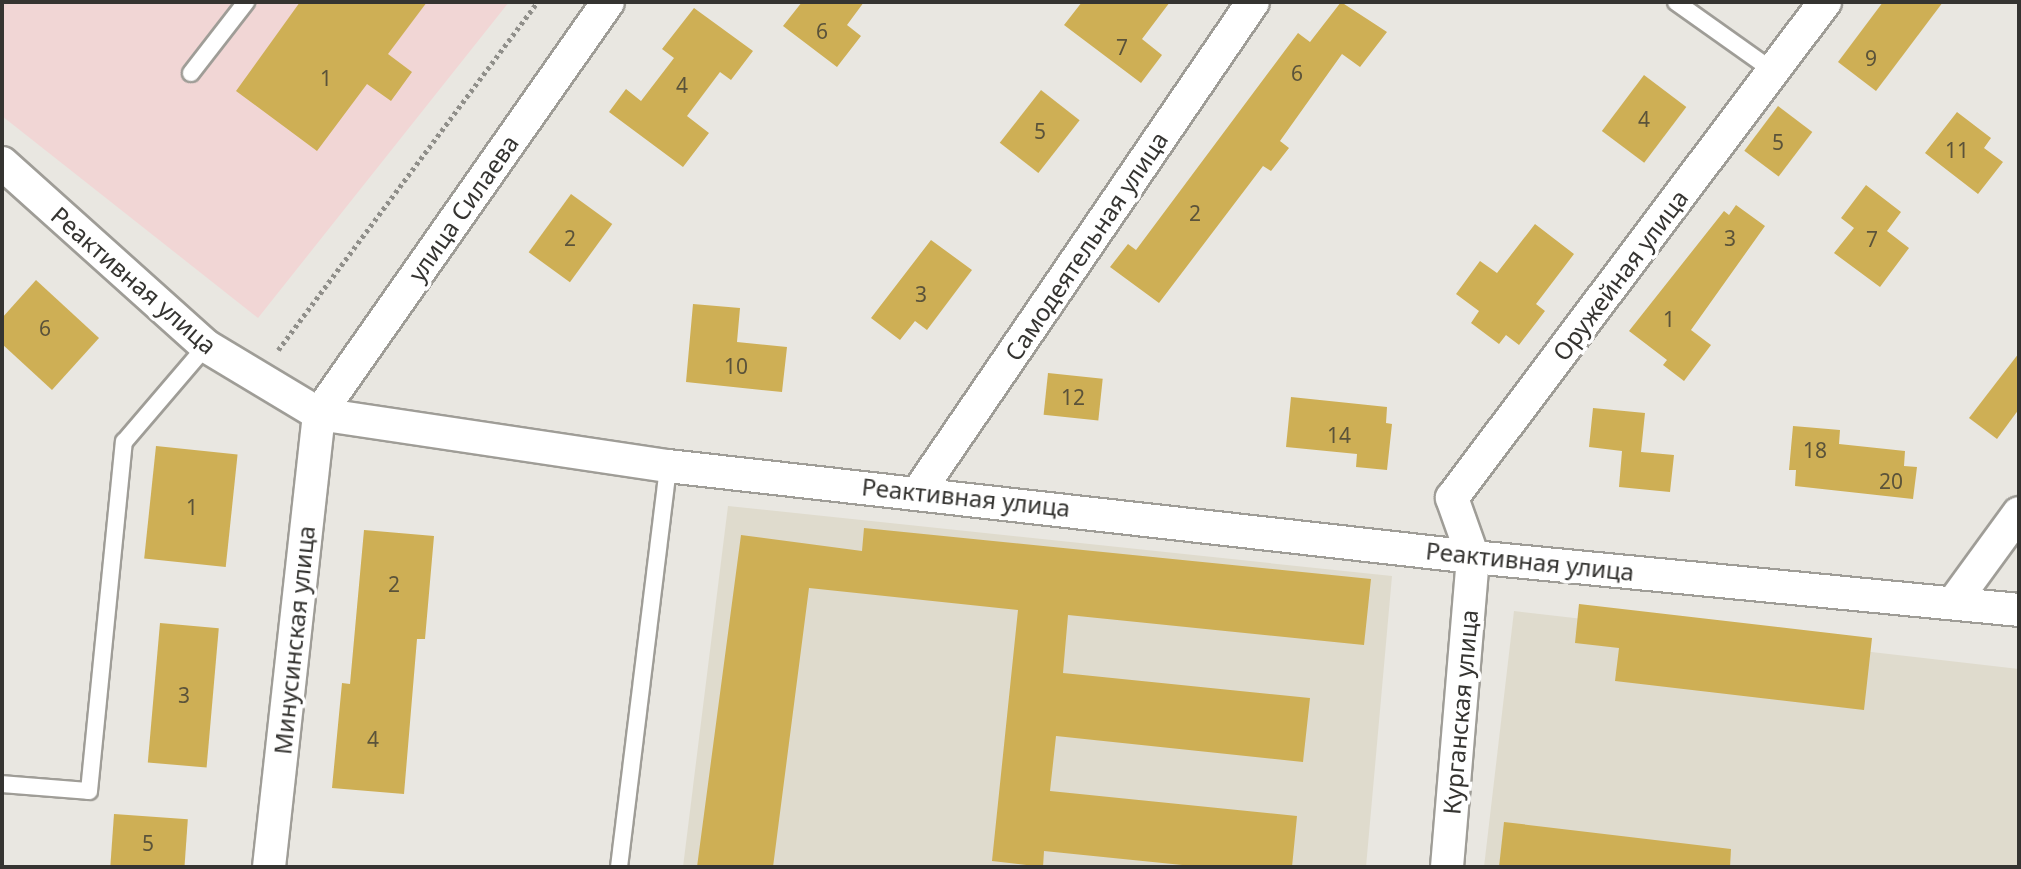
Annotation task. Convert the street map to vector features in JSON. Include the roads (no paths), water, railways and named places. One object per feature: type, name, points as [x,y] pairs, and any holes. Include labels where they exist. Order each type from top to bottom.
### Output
[{"type":"street","name":"улица Силаева","points":[[319,414],[608,2]]},
{"type":"street","name":"Самодеятельная улица","points":[[919,491],[1253,2]]},
{"type":"street","name":"Оружейная улица","points":[[1473,557],[1452,498],[1825,2]]},
{"type":"street","name":"Реактивная улица","points":[[2,163],[206,346],[319,414],[668,466],[919,491],[1473,557],[2019,610]]},
{"type":"street","name":"Минусинская улица","points":[[269,867],[319,414]]},
{"type":"street","points":[[1954,602],[2019,513]]},
{"type":"street","name":"Курганская улица","points":[[1447,867],[1473,557]]},
{"type":"lane","points":[[191,73],[246,2]]},
{"type":"lane","points":[[1676,2],[1773,71]]},
{"type":"lane","points":[[2,784],[89,791],[124,442],[206,346]]},
{"type":"lane","points":[[619,867],[668,466]]}]
